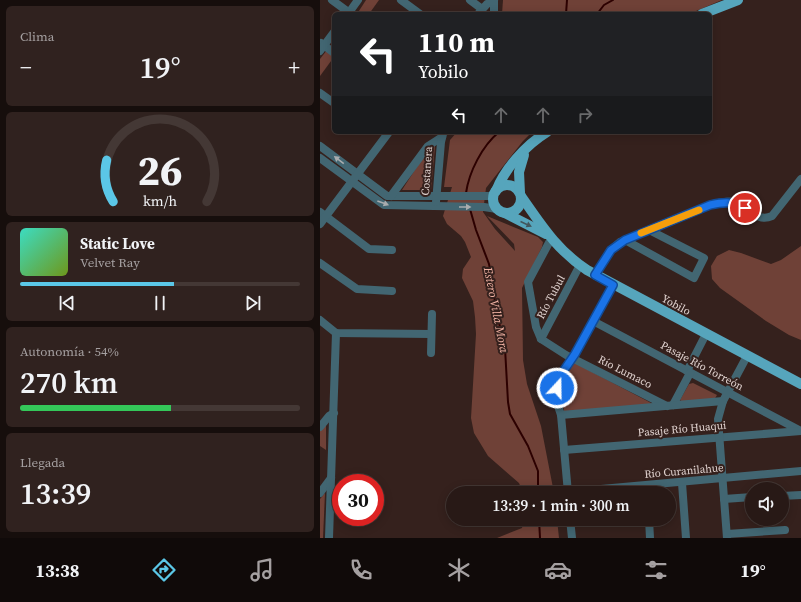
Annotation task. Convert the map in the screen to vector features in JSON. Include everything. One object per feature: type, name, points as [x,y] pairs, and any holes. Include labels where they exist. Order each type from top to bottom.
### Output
[{"type":"main road","points":[[707,12],[738,0]]},
{"type":"main road","points":[[491,195],[506,173],[535,140],[544,134]]},
{"type":"main road","points":[[491,195],[494,203],[501,211],[512,213],[518,209],[521,203],[519,172],[526,150]]},
{"type":"main road","points":[[491,195],[502,187],[509,185],[515,188],[521,195]]},
{"type":"main road","name":"Yobilo","points":[[521,195],[549,237]]},
{"type":"main road","name":"Yobilo","points":[[501,211],[549,237],[580,265],[595,275],[801,384]]},
{"type":"street","points":[[332,0],[348,12]]},
{"type":"street","points":[[350,12],[358,0]]},
{"type":"street","points":[[401,0],[417,12]]},
{"type":"street","points":[[470,0],[480,12],[494,0]]},
{"type":"street","points":[[494,0],[494,12]]},
{"type":"street","points":[[332,34],[321,46],[332,52]]},
{"type":"street","points":[[320,93],[332,102]]},
{"type":"street","points":[[320,224],[323,214],[351,182],[387,134]]},
{"type":"street","name":"Costanera","points":[[391,196],[428,146],[443,134]]},
{"type":"street","name":"Costanera","points":[[436,206],[443,134]]},
{"type":"street","points":[[320,146],[384,194],[391,196],[436,197],[491,195]]},
{"type":"street","points":[[320,158],[384,205],[484,207],[501,211]]},
{"type":"street","points":[[595,275],[611,250],[625,240],[722,202],[735,202],[759,218],[767,218],[772,216],[801,179]]},
{"type":"street","points":[[323,214],[369,249],[392,250]]},
{"type":"street","points":[[625,240],[694,278],[704,258],[649,230]]},
{"type":"street","points":[[541,339],[536,327],[528,282],[549,237]]},
{"type":"street","points":[[320,263],[357,290],[392,291]]},
{"type":"street","name":"Río Tubul","points":[[541,339],[580,265]]},
{"type":"street","points":[[567,486],[561,415],[558,409],[558,382],[566,366],[573,358],[613,285]]},
{"type":"street","points":[[431,353],[432,314]]},
{"type":"street","points":[[320,320],[336,333],[432,334]]},
{"type":"street","name":"Pasaje Río Torreón","points":[[593,321],[800,431]]},
{"type":"street","points":[[329,538],[336,333]]},
{"type":"street","points":[[670,406],[689,372],[706,334]]},
{"type":"street","name":"Río Lumaco","points":[[541,339],[573,358],[670,406]]},
{"type":"street","points":[[747,356],[723,401],[718,419],[727,536],[785,530]]},
{"type":"street","points":[[561,415],[723,401]]},
{"type":"street","points":[[320,427],[329,416],[334,413]]},
{"type":"street","name":"Pasaje Río Huaqui","points":[[564,450],[800,431]]},
{"type":"street","name":"Río Curanilahue","points":[[662,486],[682,482],[801,472]]},
{"type":"street","points":[[320,493],[331,478]]},
{"type":"street","points":[[682,482],[686,538]]},
{"type":"street","points":[[789,495],[801,494]]},
{"type":"street","points":[[724,499],[745,498]]},
{"type":"street","points":[[571,526],[572,538]]},
{"type":"street","points":[[649,526],[650,538]]},
{"type":"shaded area","points":[[366,0],[379,0],[370,12],[358,12]]},
{"type":"shaded area","points":[[503,0],[722,0],[694,12],[502,12]]},
{"type":"shaded area","points":[[327,50],[332,53],[332,60],[320,76],[320,59]]},
{"type":"shaded area","points":[[455,134],[530,134],[486,188],[483,212],[495,229],[515,251],[514,244],[487,216],[538,237],[543,242],[522,288],[523,360],[527,384],[541,426],[553,486],[520,486],[519,483],[488,456],[474,433],[471,418],[476,334],[475,317],[473,301],[462,278],[463,269],[471,257],[461,236],[447,224],[443,216],[452,187],[444,187],[450,140]]},
{"type":"shaded area","points":[[435,146],[431,190],[402,190],[429,148]]},
{"type":"shaded area","points":[[801,246],[801,340],[789,335],[766,321],[720,288],[712,279],[711,266],[717,256],[729,250],[771,264],[781,260]]},
{"type":"shaded area","points":[[573,362],[653,404],[564,412],[562,384]]},
{"type":"shaded area","points":[[693,383],[717,395],[714,400],[684,403],[680,400],[689,384]]},
{"type":"shaded area","points":[[326,421],[326,450],[320,446],[320,430]]},
{"type":"shaded area","points":[[325,493],[323,538],[320,538],[320,499]]},
{"type":"shaded area","points":[[522,526],[558,526],[559,538],[497,538],[522,528]]},
{"type":"waterway","name":"Estero Villa Mora","points":[[566,12],[567,0]]},
{"type":"waterway","points":[[599,12],[604,5],[613,0]]},
{"type":"waterway","name":"Estero Villa Mora","points":[[466,193],[470,177],[477,160],[487,144],[497,134]]},
{"type":"waterway","name":"Estero Villa Mora","points":[[470,209],[489,264],[492,278],[496,310],[505,348],[510,414],[528,446],[538,471],[538,486]]},
{"type":"waterway","name":"Estero Villa Mora","points":[[539,526],[540,538]]},
{"type":"slow traffic","points":[[641,233],[699,210]]},
{"type":"route","points":[[557,388],[558,379],[575,354],[613,285],[595,275],[611,250],[620,242],[710,205],[722,202],[735,202],[745,208]]}]
